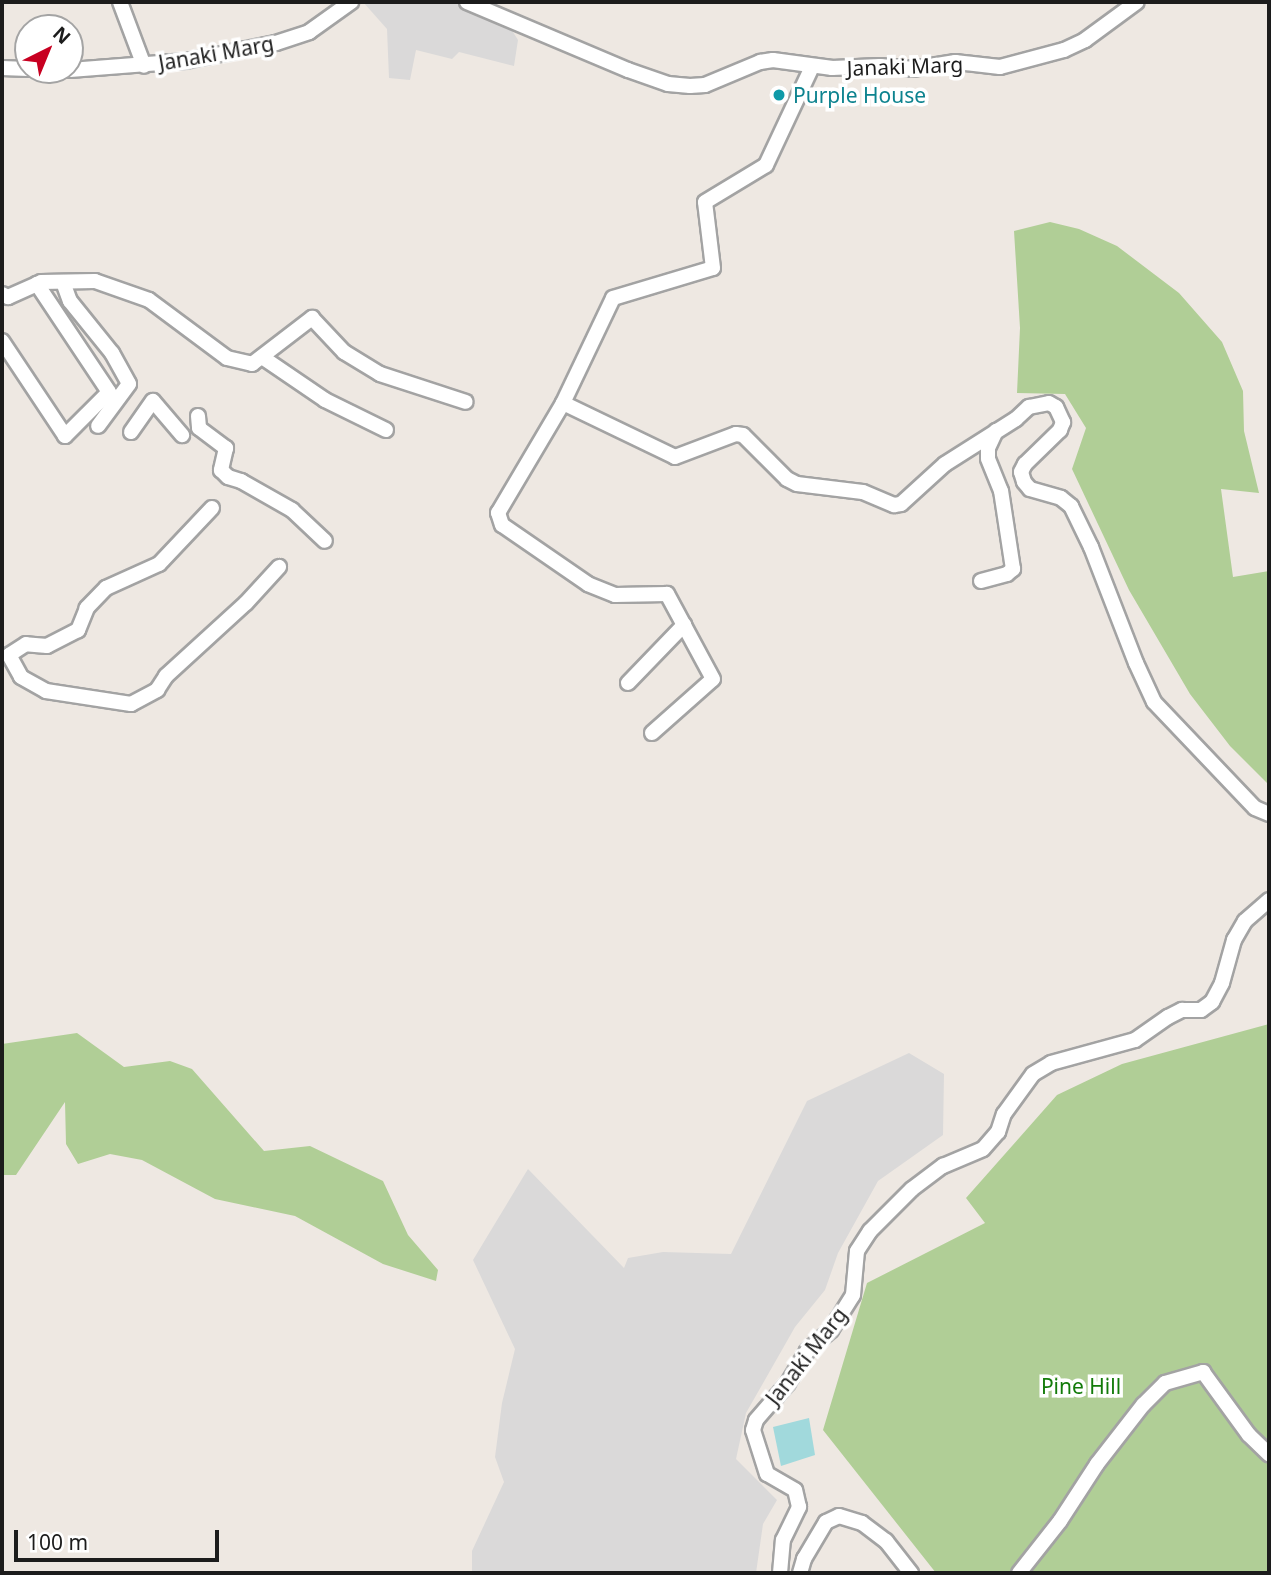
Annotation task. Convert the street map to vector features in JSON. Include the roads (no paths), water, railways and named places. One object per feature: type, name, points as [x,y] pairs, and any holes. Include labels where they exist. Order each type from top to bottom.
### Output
[{"type":"street","points":[[120,2],[144,65]]},
{"type":"street","name":"Janaki Marg","points":[[84,68],[186,61],[276,43],[309,32],[351,2]]},
{"type":"street","name":"Janaki Marg","points":[[467,2],[668,84],[705,85],[760,62],[773,60],[812,67],[912,69],[955,62],[1000,67],[1064,50],[1085,40],[1137,2]]},
{"type":"street","points":[[652,733],[713,678],[667,594],[615,595],[588,584],[502,525],[498,513],[563,403],[613,298],[713,268],[705,202],[766,165],[812,67]]},
{"type":"street","points":[[2,294],[8,296],[37,284],[95,281],[149,300],[227,358],[252,364],[312,318],[344,352],[380,374],[466,402]]},
{"type":"street","points":[[63,282],[70,301],[112,353],[129,384],[98,426]]},
{"type":"street","points":[[2,341],[65,436],[108,392],[37,284]]},
{"type":"street","points":[[262,357],[325,400],[386,430]]},
{"type":"street","points":[[131,432],[153,401],[182,435]]},
{"type":"street","points":[[563,403],[675,457],[736,434],[743,435],[787,479],[797,484],[863,492],[894,505],[901,504],[945,464],[1029,407],[1041,402],[1056,407],[1063,422],[1060,430],[1025,464],[1021,472],[1024,482],[1030,489],[1061,498],[1071,506],[1091,547],[1154,702],[1255,808],[1269,814]]},
{"type":"street","points":[[198,416],[199,428],[226,448],[221,470],[228,477],[241,481],[292,510],[325,541]]},
{"type":"street","points":[[981,582],[1007,574],[1013,569],[1001,491],[988,458],[988,448],[996,431]]},
{"type":"street","points":[[212,508],[159,564],[106,588],[87,608],[78,630],[47,646],[26,644],[9,655],[22,677],[46,691],[131,704],[157,690],[166,676],[246,603],[279,567]]},
{"type":"street","points":[[628,683],[684,625]]},
{"type":"street","name":"Janaki Marg","points":[[779,1573],[782,1541],[799,1507],[795,1490],[767,1474],[753,1430],[756,1420],[788,1383],[807,1351],[831,1330],[853,1295],[857,1251],[870,1231],[922,1181],[943,1166],[983,1149],[998,1132],[1004,1114],[1033,1074],[1051,1063],[1135,1041],[1182,1010],[1201,1010],[1212,1002],[1222,983],[1234,940],[1245,921],[1269,900]]},
{"type":"street","points":[[1019,1573],[1033,1558],[1097,1464],[1143,1405],[1166,1383],[1203,1372],[1250,1435],[1269,1454]]},
{"type":"street","points":[[800,1573],[804,1559],[826,1522],[839,1516],[862,1523],[886,1541],[911,1573]]},
{"type":"water","points":[[809,1418],[815,1455],[781,1466],[773,1427]]},
{"type":"place","name":"Purple House","points":[[779,95]]},
{"type":"park label","name":"Pine Hill","points":[[1081,1386]]}]
